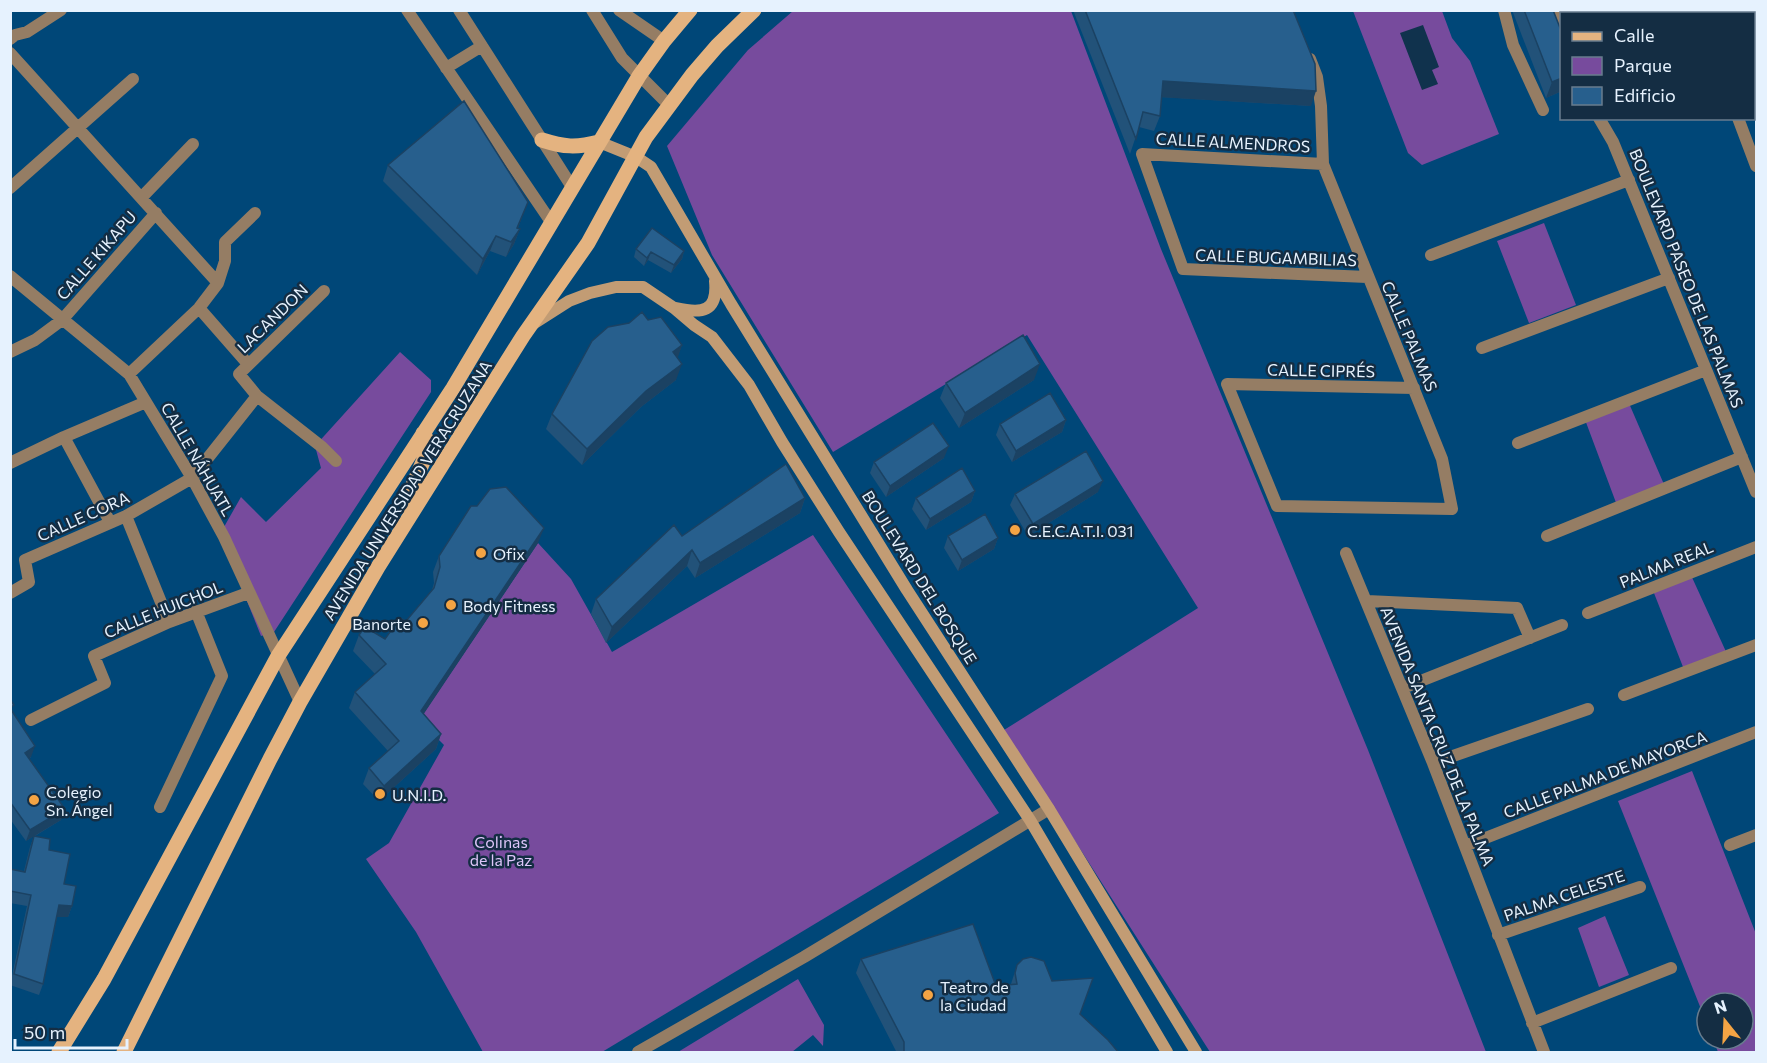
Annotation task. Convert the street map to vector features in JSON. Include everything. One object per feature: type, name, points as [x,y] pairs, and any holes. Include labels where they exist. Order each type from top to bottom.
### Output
[{"type":"main road","name":"AVENIDA UNIVERSIDAD VERACRUZANA","points":[[59,1053],[104,979],[278,656],[453,388],[639,76],[690,10]]},
{"type":"main road","name":"AVENIDA UNIVERSIDAD VERACRUZANA","points":[[123,1053],[300,702],[378,567],[440,465],[588,243],[646,137],[717,46],[754,10]]},
{"type":"main road","points":[[542,140],[565,147],[599,142]]},
{"type":"main road","name":"BOULEVARD DEL BOSQUE","points":[[599,142],[636,157],[651,167],[714,278],[907,590],[1049,809],[1196,1053]]},
{"type":"main road","points":[[674,308],[698,312],[707,309],[713,303],[716,293],[714,278]]},
{"type":"main road","points":[[530,327],[569,301],[590,293],[616,287],[643,287],[712,338],[749,386],[834,525],[1030,820],[1167,1053]]},
{"type":"main road","points":[[412,513],[408,497],[428,450],[428,442],[423,433]]},
{"type":"street","points":[[12,34],[27,32],[61,10]]},
{"type":"street","points":[[407,10],[551,222]]},
{"type":"street","points":[[459,10],[572,188]]},
{"type":"street","points":[[592,10],[622,58],[669,105]]},
{"type":"street","points":[[601,25],[619,10],[664,41]]},
{"type":"street","points":[[1504,10],[1513,45],[1543,110]]},
{"type":"street","points":[[1554,10],[1560,25]]},
{"type":"street","name":"CALLE PALMAS","points":[[1277,506],[1452,509],[1442,459],[1323,164],[1321,106],[1317,77],[1304,44]]},
{"type":"street","points":[[446,68],[482,46]]},
{"type":"street","points":[[10,53],[218,283]]},
{"type":"street","points":[[10,188],[133,79]]},
{"type":"street","name":"BOULEVARD PASEO DE LAS PALMAS","points":[[1600,120],[1614,142],[1756,492]]},
{"type":"street","name":"BOULEVARD PASEO DE LAS PALMAS","points":[[1610,120],[1614,142]]},
{"type":"street","points":[[1739,120],[1755,159]]},
{"type":"street","points":[[142,197],[194,144]]},
{"type":"street","name":"CALLE ALMENDROS","points":[[1183,269],[1142,154],[1323,164]]},
{"type":"street","points":[[1431,255],[1629,180]]},
{"type":"street","name":"CALLE KIKAPU","points":[[10,352],[35,340],[62,320],[156,213]]},
{"type":"street","points":[[129,374],[199,308],[218,283],[225,261],[225,242],[255,213]]},
{"type":"street","name":"CALLE BUGAMBILIAS","points":[[1183,269],[1367,277]]},
{"type":"street","name":"CALLE NÁHUATL","points":[[10,276],[129,374],[192,478],[224,537],[300,702]]},
{"type":"street","points":[[1482,348],[1669,278]]},
{"type":"street","name":"LACANDON","points":[[257,396],[238,374],[324,291]]},
{"type":"street","points":[[199,308],[248,364]]},
{"type":"street","points":[[1518,443],[1706,370]]},
{"type":"street","name":"CALLE CIPRÉS","points":[[1277,506],[1227,384],[1414,388]]},
{"type":"street","points":[[192,478],[257,396],[322,447],[336,461]]},
{"type":"street","points":[[10,463],[146,402]]},
{"type":"street","points":[[64,437],[110,522]]},
{"type":"street","points":[[1547,536],[1742,457]]},
{"type":"street","name":"CALLE CORA","points":[[10,593],[29,582],[25,560],[126,516],[192,478]]},
{"type":"street","points":[[126,516],[169,622]]},
{"type":"street","name":"PALMA REAL","points":[[1588,613],[1756,547]]},
{"type":"street","points":[[1346,553],[1367,601]]},
{"type":"street","name":"CALLE HUICHOL","points":[[31,720],[105,683],[94,656],[169,622],[248,592]]},
{"type":"street","name":"AVENIDA SANTA CRUZ DE LA PALMA","points":[[1530,638],[1517,608],[1367,601],[1433,763],[1544,1053]]},
{"type":"street","points":[[160,807],[222,676],[196,611]]},
{"type":"street","points":[[1402,688],[1563,625]]},
{"type":"street","points":[[1624,695],[1756,645]]},
{"type":"street","points":[[1433,763],[1588,709]]},
{"type":"street","name":"CALLE PALMA DE MAYORCA","points":[[1465,846],[1756,732]]},
{"type":"street","points":[[638,1053],[804,957],[1049,809]]},
{"type":"street","points":[[1730,845],[1756,835]]},
{"type":"street","name":"PALMA CELESTE","points":[[1498,935],[1640,887]]},
{"type":"street","points":[[1532,1023],[1671,968]]},
{"type":"green space","points":[[793,11],[1071,11],[1161,249],[1368,750],[1486,1052],[1210,1052],[1004,730],[1198,608],[1027,335],[833,452],[712,255],[667,146],[748,50]]},
{"type":"green space","points":[[1353,11],[1442,11],[1452,38],[1470,61],[1499,134],[1422,165],[1408,153]]},
{"type":"green space","points":[[1544,223],[1576,305],[1529,323],[1497,241]]},
{"type":"green space","points":[[400,352],[431,380],[431,392],[274,632],[261,636],[220,534],[241,497],[266,522],[321,468],[315,446]]},
{"type":"green space","points":[[1628,401],[1666,489],[1618,508],[1584,417]]},
{"type":"green space","name":"Colinas de la Paz","points":[[813,535],[999,813],[602,1052],[483,1052],[416,932],[366,859],[389,843],[444,745],[419,720],[538,543],[571,579],[612,652]]},
{"type":"green space","points":[[1690,573],[1728,656],[1685,672],[1652,588]]},
{"type":"green space","points":[[1692,771],[1756,934],[1756,1052],[1718,1052],[1755,1051],[1755,991],[1695,991],[1695,994],[1618,801]]},
{"type":"green space","points":[[1605,916],[1629,975],[1599,987],[1578,928]]},
{"type":"green space","points":[[798,979],[824,1025],[823,1046],[813,1035],[792,1052],[678,1052]]},
{"type":"water","points":[[1423,25],[1439,67],[1432,70],[1438,84],[1422,90],[1400,33]]},
{"type":"building","points":[[1085,10],[1293,10],[1315,64],[1316,91],[1163,81],[1160,116],[1143,112],[1136,139]]},
{"type":"building","points":[[1524,10],[1553,10],[1560,28],[1560,79],[1552,82]]},
{"type":"building","points":[[1723,10],[1756,10],[1756,33],[1755,12],[1724,12]]},
{"type":"building","points":[[464,101],[528,202],[517,228],[520,229],[511,242],[496,236],[483,259],[388,165]]},
{"type":"building","points":[[652,228],[684,251],[674,265],[651,252],[647,258],[636,249]]},
{"type":"building","points":[[642,312],[648,320],[661,317],[682,345],[673,352],[682,364],[646,391],[587,449],[552,414],[592,341],[608,327],[629,323]]},
{"type":"building","points":[[1023,335],[1040,364],[965,413],[946,383]]},
{"type":"building","points":[[1050,393],[1066,420],[1016,451],[1000,424]]},
{"type":"building","points":[[933,423],[949,446],[890,486],[874,462]]},
{"type":"building","points":[[1086,451],[1103,481],[1033,524],[1015,494]]},
{"type":"building","points":[[786,464],[805,498],[700,563],[692,550],[612,627],[596,599],[674,525],[682,536]]},
{"type":"building","points":[[962,468],[975,491],[930,519],[916,498]]},
{"type":"building","points":[[506,487],[544,528],[421,711],[441,734],[384,786],[369,768],[399,741],[355,692],[386,664],[359,635],[365,627],[385,639],[400,618],[406,621],[434,588],[440,567],[439,556],[471,506],[477,506],[490,489]]},
{"type":"building","points":[[985,514],[998,538],[962,560],[948,536]]},
{"type":"building","points":[[10,708],[35,746],[25,753],[65,809],[30,830],[10,802]]},
{"type":"building","points":[[34,836],[50,839],[49,850],[70,854],[64,884],[76,886],[72,906],[59,905],[43,984],[14,974],[31,895],[10,891],[10,869],[25,872]]},
{"type":"building","name":"Teatro de la Ciudad","points":[[973,924],[996,986],[1017,984],[1015,973],[1017,965],[1023,959],[1031,957],[1044,961],[1052,981],[1093,978],[1080,1014],[1119,1053],[904,1053],[904,1042],[861,959]]},
{"type":"place","name":"C.E.C.A.T.I. 031","points":[[1015,530]]},
{"type":"place","name":"Ofix","points":[[481,553]]},
{"type":"place","name":"Body Fitness","points":[[451,605]]},
{"type":"place","name":"Banorte","points":[[423,623]]},
{"type":"place","name":"U.N.I.D.","points":[[380,794]]},
{"type":"place","name":"Colegio Sn. Ángel","points":[[34,800]]},
{"type":"place","name":"Teatro de la Ciudad","points":[[928,995]]}]
